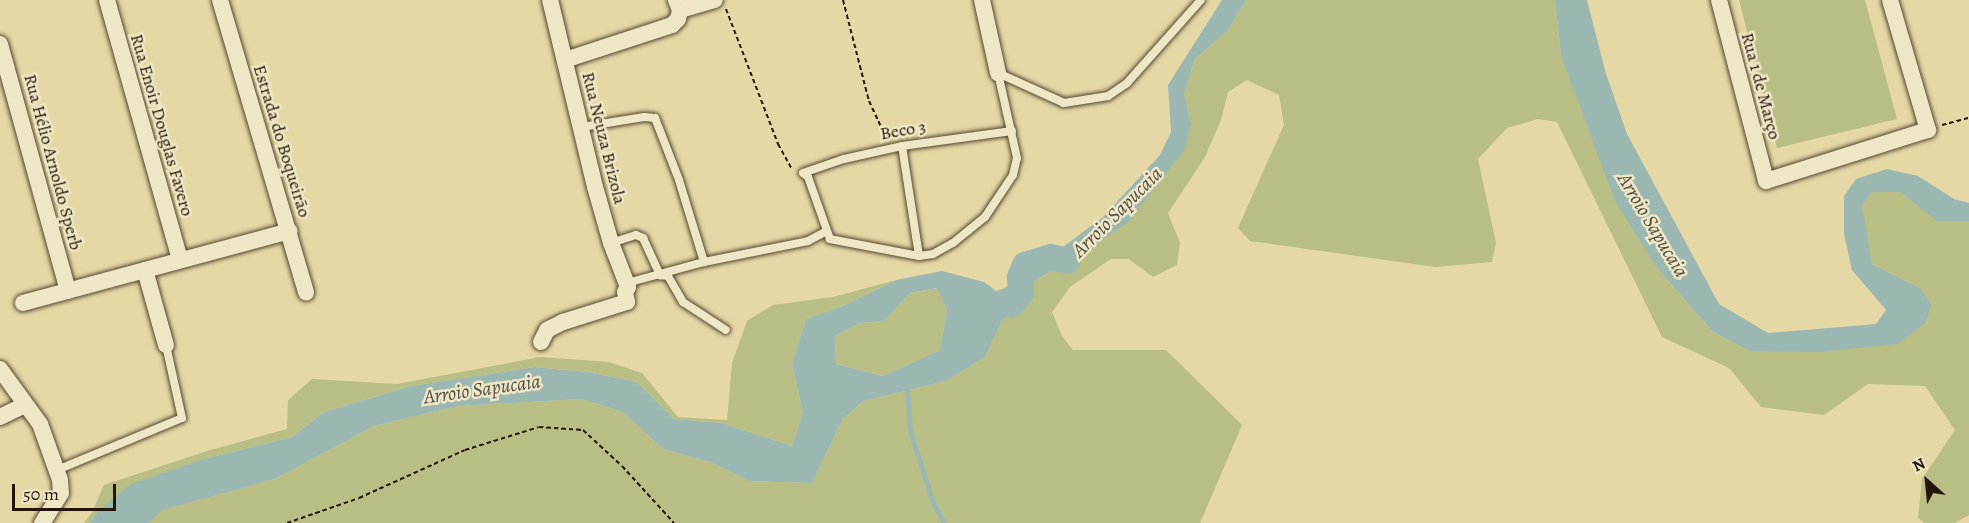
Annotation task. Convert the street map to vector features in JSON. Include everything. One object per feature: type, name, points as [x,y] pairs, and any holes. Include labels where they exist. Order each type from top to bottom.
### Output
[{"type":"street","name":"Rua Enoir Douglas Favero","points":[[106,0],[180,260]]},
{"type":"street","name":"Estrada do Boqueirão","points":[[220,0],[306,293]]},
{"type":"street","name":"Rua Neuza Brizola","points":[[550,0],[611,243],[627,283]]},
{"type":"street","points":[[565,60],[672,25],[678,19],[678,5],[715,0]]},
{"type":"street","points":[[982,0],[998,73]]},
{"type":"street","name":"Rua 1 de Março","points":[[1719,0],[1766,181],[1928,130]]},
{"type":"street","points":[[1890,0],[1928,130]]},
{"type":"street","name":"Rua Hélio Arnoldo Sperb","points":[[0,44],[68,291]]},
{"type":"street","points":[[23,303],[288,231]]},
{"type":"street","points":[[145,270],[166,345]]},
{"type":"street","points":[[541,342],[547,330],[563,322],[627,302],[625,292],[627,283]]},
{"type":"street","points":[[0,369],[40,424],[58,475],[61,493],[42,523]]},
{"type":"street","points":[[0,417],[25,405]]},
{"type":"lane","points":[[998,73],[1064,103],[1108,96],[1127,83],[1201,0]]},
{"type":"lane","points":[[803,173],[808,177],[830,239],[919,256],[933,254],[953,243],[985,218],[1013,175],[1017,158],[998,73]]},
{"type":"lane","points":[[582,127],[644,117],[655,118],[679,180],[704,262]]},
{"type":"lane","name":"Beco 3","points":[[803,173],[844,159],[891,148],[1012,130]]},
{"type":"lane","points":[[902,146],[919,256]]},
{"type":"lane","points":[[627,283],[704,262],[808,241],[827,231]]},
{"type":"lane","points":[[611,243],[636,235],[643,238],[660,275]]},
{"type":"lane","points":[[660,275],[668,276],[683,302],[726,330]]},
{"type":"lane","points":[[58,475],[182,418],[166,345]]},
{"type":"path","points":[[723,0],[778,144],[795,175],[803,173]]},
{"type":"path","points":[[843,0],[869,101],[891,148]]},
{"type":"path","points":[[1928,130],[1969,118]]},
{"type":"path","points":[[287,523],[359,498],[465,450],[539,426],[583,430],[622,466],[674,523]]},
{"type":"green space","points":[[1246,0],[1555,0],[1561,55],[1657,268],[1713,332],[1750,351],[1898,344],[1920,288],[1872,264],[1861,204],[1873,192],[1900,192],[1937,220],[1969,221],[1969,515],[1955,523],[1924,523],[1918,518],[1922,479],[1955,430],[1925,386],[1868,384],[1824,415],[1761,407],[1729,368],[1662,337],[1557,122],[1538,119],[1507,128],[1478,159],[1496,243],[1492,262],[1435,267],[1250,241],[1238,228],[1284,125],[1279,95],[1247,80],[1228,92],[1221,120],[1205,157],[1168,213],[1180,243],[1177,265],[1153,277],[1129,259],[1111,259],[1070,287],[1052,312],[1062,336],[1073,350],[1166,350],[1242,425],[1200,523],[149,523],[161,510],[275,479],[374,426],[458,406],[581,399],[623,412],[663,449],[713,463],[750,481],[812,483],[843,419],[863,401],[946,381],[985,357],[1002,321],[1032,283],[1055,268],[1072,261],[1191,122],[1184,94],[1195,59],[1228,30]]},
{"type":"green space","points":[[1739,0],[1865,0],[1897,119],[1777,148]]},
{"type":"green space","points":[[896,280],[845,305],[806,319],[792,364],[803,413],[792,446],[721,423],[674,419],[637,382],[587,372],[535,367],[411,386],[324,412],[292,437],[208,458],[99,510],[89,523],[84,523],[92,512],[104,485],[207,451],[287,429],[288,400],[312,379],[397,384],[540,357],[609,362],[642,373],[678,417],[727,420],[732,363],[747,321],[773,305],[833,297]]},
{"type":"green space","points":[[938,288],[947,310],[940,350],[883,376],[836,364],[835,336],[860,323],[884,321],[910,293]]},
{"type":"water","points":[[1222,0],[1246,0],[1228,30],[1195,59],[1184,94],[1191,122],[1186,148],[1128,222],[1072,261],[1055,268],[1032,283],[1002,321],[985,357],[946,381],[863,401],[843,419],[812,483],[750,481],[713,463],[663,449],[623,412],[581,399],[458,406],[374,426],[275,479],[162,510],[149,523],[89,523],[99,510],[131,484],[208,458],[292,437],[324,412],[411,386],[535,367],[587,372],[637,382],[674,419],[721,423],[792,446],[803,413],[792,364],[806,319],[845,305],[896,280],[942,271],[984,282],[996,291],[1005,288],[1045,253],[1063,247],[1103,217],[1160,155],[1171,132],[1168,85]],"holes":[[[937,288],[947,310],[940,350],[883,376],[836,364],[835,336],[860,323],[884,321],[910,293]]]},
{"type":"water","points":[[1555,0],[1587,0],[1606,74],[1627,134],[1719,304],[1768,333],[1876,324],[1886,310],[1852,270],[1844,234],[1844,196],[1856,179],[1887,169],[1918,176],[1954,199],[1969,203],[1969,221],[1937,221],[1900,192],[1873,192],[1862,204],[1872,264],[1920,288],[1931,305],[1926,322],[1898,344],[1818,352],[1750,351],[1713,332],[1657,268],[1615,201],[1561,55]]},
{"type":"waterway","name":"Arroio Sapucaia","points":[[1011,305],[1021,293],[1020,277],[1025,265],[1051,257],[1068,261]]},
{"type":"waterway","points":[[907,386],[911,433],[933,502],[944,523]]}]
